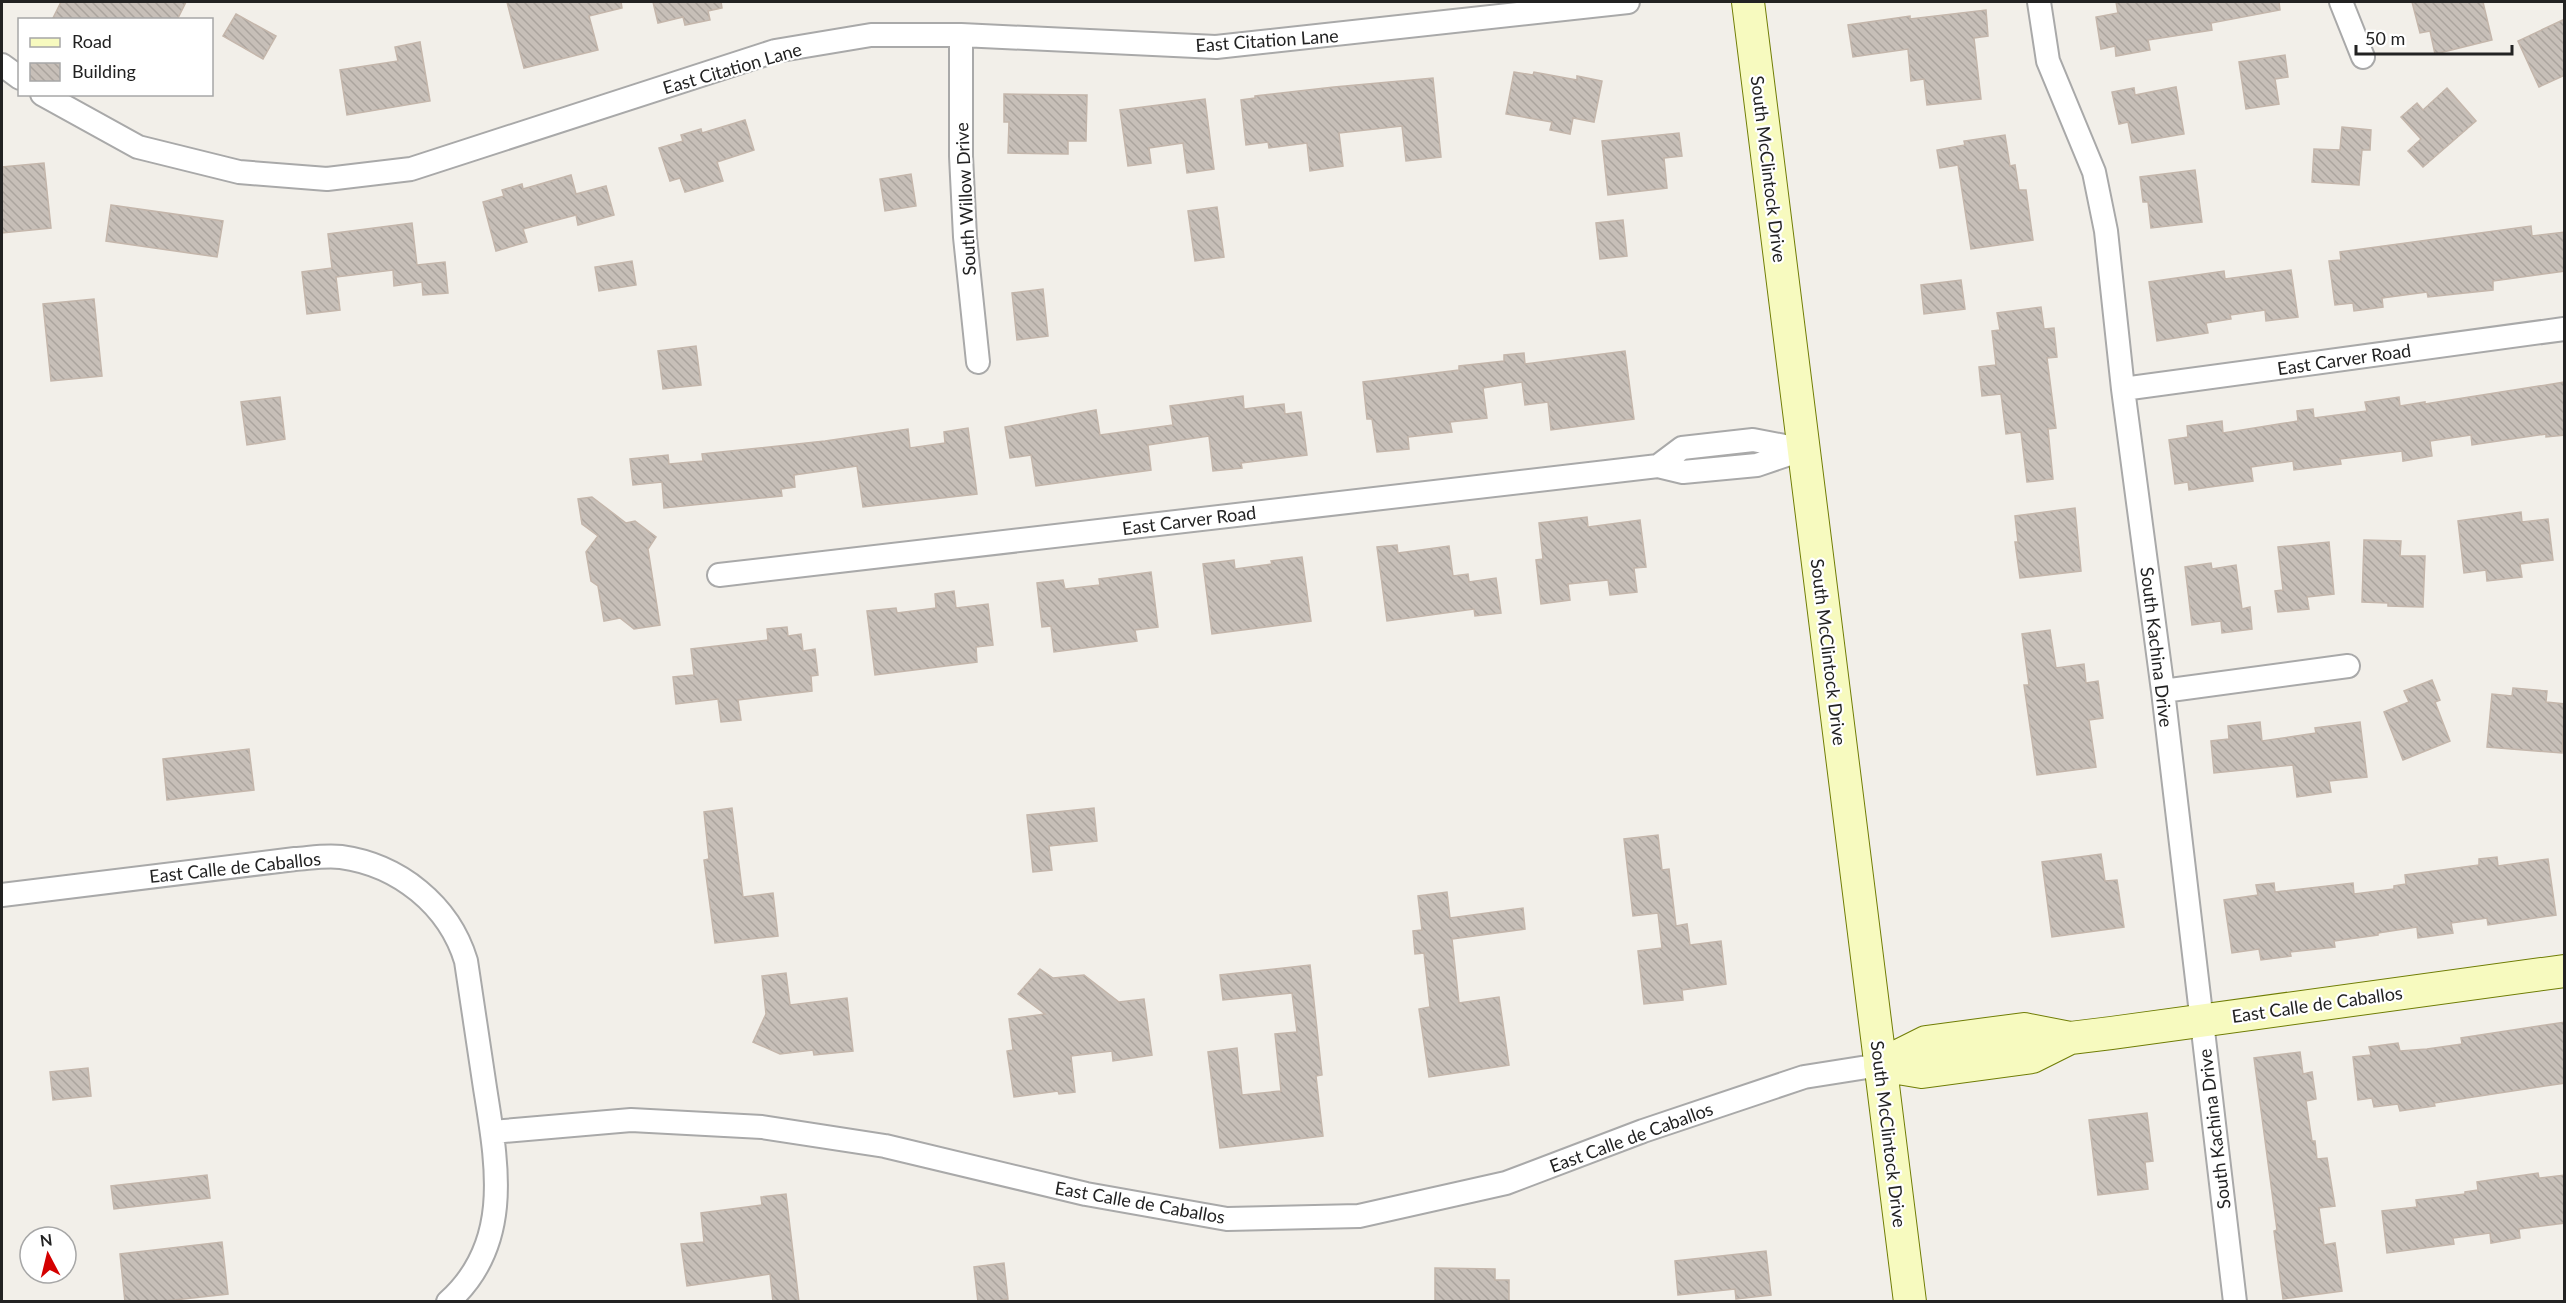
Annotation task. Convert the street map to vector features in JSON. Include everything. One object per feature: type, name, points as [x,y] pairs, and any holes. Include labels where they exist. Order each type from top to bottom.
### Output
[{"type":"main road","name":"South McClintock Drive","points":[[1748,2],[1910,1302]]},
{"type":"main road","name":"East Calle de Caballos","points":[[1880,1065],[1926,1042],[2024,1029],[2070,1038],[2565,970]]},
{"type":"street","name":"East Citation Lane","points":[[46,96],[138,147],[238,172],[327,179],[411,169],[775,51],[871,35],[961,35],[1216,47],[1628,2]]},
{"type":"street","name":"South Kachina Drive","points":[[2039,2],[2048,61],[2094,172],[2106,231],[2123,389],[2163,691],[2235,1302]]},
{"type":"street","points":[[2341,2],[2363,57]]},
{"type":"street","name":"South Willow Drive","points":[[961,35],[961,156],[965,237],[978,362]]},
{"type":"street","points":[[2,65],[18,77]]},
{"type":"street","name":"East Carver Road","points":[[2123,389],[2565,329]]},
{"type":"street","name":"East Carver Road","points":[[719,575],[1658,465],[1682,448],[1733,442],[1754,440],[1804,449]]},
{"type":"street","points":[[2163,691],[2348,666]]},
{"type":"street","name":"East Calle de Caballos","points":[[2,895],[295,858],[339,857],[367,862],[395,874],[428,898],[443,914],[461,946],[466,961],[497,1177],[494,1224],[484,1253],[469,1280],[448,1302]]},
{"type":"street","name":"East Calle de Caballos","points":[[492,1132],[631,1120],[762,1127],[885,1146],[1086,1194],[1227,1219],[1359,1215],[1506,1183],[1643,1131],[1804,1077],[1880,1065]]},
{"type":"building","points":[[61,2],[186,2],[178,18],[53,18]]},
{"type":"building","points":[[507,2],[621,2],[622,8],[589,16],[598,50],[524,68]]},
{"type":"building","points":[[653,2],[721,2],[722,8],[708,11],[710,20],[685,25],[683,17],[658,23]]},
{"type":"building","points":[[2116,2],[2279,2],[2280,10],[2211,23],[2212,30],[2148,40],[2150,50],[2116,56],[2115,46],[2101,49],[2096,17],[2118,13]]},
{"type":"building","points":[[2412,2],[2483,2],[2492,40],[2435,54],[2430,31],[2420,33]]},
{"type":"building","points":[[1986,10],[1988,36],[1974,38],[1981,99],[1927,105],[1924,79],[1911,81],[1908,49],[1853,57],[1848,25],[1910,16],[1910,19]]},
{"type":"building","points":[[236,14],[276,36],[263,59],[223,36]]},
{"type":"building","points":[[2565,19],[2565,75],[2539,87],[2518,41]]},
{"type":"building","points":[[420,42],[430,101],[347,115],[340,70],[398,61],[395,47]]},
{"type":"building","points":[[2285,55],[2288,77],[2275,79],[2279,104],[2246,109],[2239,62]]},
{"type":"building","points":[[1514,72],[1533,75],[1534,72],[1577,80],[1577,76],[1602,81],[1594,122],[1573,118],[1570,134],[1550,130],[1552,122],[1506,114]]},
{"type":"building","points":[[1433,78],[1441,157],[1406,161],[1402,126],[1339,133],[1343,166],[1310,171],[1307,143],[1269,148],[1268,142],[1246,145],[1241,100],[1255,98],[1255,96]]},
{"type":"building","points":[[2176,87],[2184,134],[2132,143],[2128,122],[2119,124],[2112,92],[2134,88],[2135,95]]},
{"type":"building","points":[[2447,88],[2476,121],[2423,167],[2408,151],[2421,139],[2401,117],[2417,103],[2423,110]]},
{"type":"building","points":[[1004,94],[1087,95],[1086,141],[1068,141],[1068,154],[1008,153],[1009,122],[1004,122]]},
{"type":"building","points":[[1205,99],[1214,169],[1187,173],[1183,143],[1149,148],[1151,163],[1128,166],[1120,110]]},
{"type":"building","points":[[745,120],[754,150],[717,162],[723,181],[685,192],[680,178],[670,181],[659,148],[683,141],[681,135],[701,129],[702,133]]},
{"type":"building","points":[[2342,127],[2371,130],[2370,150],[2362,150],[2359,185],[2312,182],[2314,149],[2340,150]]},
{"type":"building","points":[[1679,133],[1682,156],[1664,158],[1667,188],[1608,195],[1602,141]]},
{"type":"building","points":[[2005,135],[2010,166],[2015,165],[2019,190],[2026,190],[2033,240],[1971,249],[1958,165],[1940,168],[1937,150],[1965,145],[1964,141]]},
{"type":"building","points":[[44,163],[51,228],[2,233],[2,167]]},
{"type":"building","points":[[2195,170],[2202,222],[2151,228],[2148,202],[2143,202],[2140,177]]},
{"type":"building","points":[[911,174],[916,206],[885,211],[880,179]]},
{"type":"building","points":[[571,175],[576,194],[606,186],[614,215],[578,225],[576,215],[523,229],[527,242],[496,251],[483,202],[504,196],[502,190],[522,184],[523,189]]},
{"type":"building","points":[[111,205],[223,221],[217,257],[106,241]]},
{"type":"building","points":[[1217,207],[1224,257],[1195,261],[1188,211]]},
{"type":"building","points":[[1623,220],[1627,256],[1600,259],[1596,223]]},
{"type":"building","points":[[412,223],[417,265],[445,262],[448,293],[423,295],[422,282],[394,286],[393,270],[336,277],[340,310],[307,314],[302,272],[332,268],[328,234]]},
{"type":"building","points":[[2531,226],[2532,236],[2565,232],[2565,271],[2493,281],[2493,290],[2428,297],[2427,292],[2382,298],[2383,307],[2354,311],[2353,303],[2335,305],[2329,261],[2341,260],[2340,252]]},
{"type":"building","points":[[632,261],[636,285],[599,291],[595,267]]},
{"type":"building","points":[[2291,270],[2298,317],[2266,321],[2265,310],[2230,315],[2231,319],[2206,323],[2208,333],[2157,341],[2149,282],[2224,271],[2225,279]]},
{"type":"building","points":[[1961,280],[1965,309],[1924,314],[1921,285]]},
{"type":"building","points":[[1043,289],[1048,336],[1017,340],[1012,293]]},
{"type":"building","points":[[94,299],[102,376],[51,381],[43,304]]},
{"type":"building","points":[[2041,307],[2044,329],[2054,328],[2057,357],[2047,358],[2056,428],[2048,429],[2053,479],[2027,482],[2021,432],[2006,434],[2001,394],[1982,396],[1979,367],[1996,365],[1992,331],[2000,330],[1997,313]]},
{"type":"building","points":[[696,346],[701,385],[663,389],[658,351]]},
{"type":"building","points":[[1625,351],[1634,419],[1551,430],[1548,402],[1525,405],[1522,382],[1483,388],[1487,418],[1450,422],[1452,432],[1408,437],[1409,449],[1377,452],[1372,419],[1367,419],[1363,382],[1459,370],[1459,366],[1504,361],[1504,355],[1524,353],[1525,364]]},
{"type":"building","points":[[2565,382],[2565,435],[2546,437],[2546,434],[2472,445],[2471,435],[2430,441],[2432,456],[2403,461],[2402,451],[2340,459],[2341,464],[2294,470],[2293,461],[2251,467],[2253,481],[2189,490],[2188,482],[2175,484],[2169,440],[2188,437],[2187,426],[2222,421],[2223,433],[2298,421],[2297,411],[2313,409],[2314,418],[2367,411],[2365,402],[2399,397],[2400,406],[2425,402],[2425,404]]},
{"type":"building","points":[[1243,396],[1244,409],[1284,404],[1285,414],[1301,412],[1307,455],[1241,463],[1242,468],[1213,471],[1209,436],[1148,445],[1151,470],[1036,486],[1031,455],[1010,458],[1005,427],[1096,410],[1100,435],[1173,425],[1170,406]]},
{"type":"building","points":[[280,397],[285,439],[247,445],[241,402]]},
{"type":"building","points":[[968,428],[977,494],[863,507],[857,466],[794,475],[795,487],[781,489],[782,496],[664,508],[662,482],[633,485],[630,459],[668,455],[669,464],[703,461],[702,454],[825,441],[908,429],[910,448],[945,443],[944,432]]},
{"type":"building","points":[[592,497],[626,523],[635,521],[656,537],[648,549],[660,625],[634,629],[620,618],[604,621],[598,586],[591,581],[586,552],[598,536],[582,524],[578,499]]},
{"type":"building","points":[[2075,508],[2081,571],[2020,578],[2015,542],[2018,542],[2015,516]]},
{"type":"building","points":[[2521,512],[2522,522],[2548,519],[2553,560],[2520,564],[2522,577],[2487,581],[2486,570],[2464,573],[2458,521]]},
{"type":"building","points":[[1587,517],[1588,527],[1640,520],[1646,567],[1634,568],[1637,592],[1610,595],[1608,580],[1568,584],[1570,600],[1541,604],[1536,560],[1543,559],[1539,523]]},
{"type":"building","points":[[2364,540],[2401,541],[2400,556],[2425,556],[2423,607],[2388,606],[2388,603],[2362,602]]},
{"type":"building","points":[[2329,542],[2334,594],[2307,597],[2309,609],[2278,612],[2275,591],[2283,590],[2278,547]]},
{"type":"building","points":[[1397,545],[1398,553],[1449,546],[1453,576],[1468,574],[1469,582],[1496,578],[1501,613],[1475,616],[1474,609],[1387,621],[1377,547]]},
{"type":"building","points":[[1302,557],[1311,621],[1212,634],[1203,564],[1234,560],[1235,569]]},
{"type":"building","points":[[2211,563],[2212,569],[2236,565],[2242,609],[2250,607],[2252,629],[2222,633],[2221,621],[2192,625],[2185,567]]},
{"type":"building","points":[[1151,572],[1158,627],[1135,630],[1137,641],[1054,652],[1051,626],[1042,627],[1037,583],[1063,580],[1065,589],[1100,585],[1099,579]]},
{"type":"building","points":[[954,591],[956,608],[988,604],[993,645],[976,647],[977,662],[875,675],[867,611],[896,608],[897,613],[936,608],[935,594]]},
{"type":"building","points":[[787,627],[788,636],[801,634],[803,651],[815,649],[818,675],[811,676],[812,691],[738,700],[741,720],[721,722],[718,699],[676,704],[673,677],[694,675],[691,649],[768,640],[767,629]]},
{"type":"building","points":[[2050,630],[2056,668],[2084,664],[2086,683],[2098,681],[2103,718],[2089,720],[2096,767],[2037,775],[2024,685],[2029,685],[2022,634]]},
{"type":"building","points":[[2432,680],[2440,700],[2435,702],[2450,741],[2403,760],[2384,712],[2409,702],[2404,691]]},
{"type":"building","points":[[2513,688],[2547,691],[2546,702],[2565,704],[2562,753],[2487,747],[2492,694],[2512,696]]},
{"type":"building","points":[[2260,722],[2262,741],[2316,733],[2315,728],[2360,722],[2367,777],[2329,781],[2331,792],[2297,797],[2293,765],[2214,773],[2211,741],[2229,739],[2228,726]]},
{"type":"building","points":[[249,749],[254,790],[167,800],[163,759]]},
{"type":"building","points":[[732,808],[743,897],[773,893],[778,936],[715,943],[704,860],[709,859],[704,812]]},
{"type":"building","points":[[1094,808],[1097,841],[1049,846],[1052,870],[1033,872],[1027,815]]},
{"type":"building","points":[[1658,835],[1662,870],[1669,869],[1676,926],[1687,924],[1690,945],[1721,941],[1726,984],[1682,990],[1683,1000],[1644,1004],[1638,951],[1662,948],[1658,913],[1633,916],[1624,839]]},
{"type":"building","points":[[2101,854],[2105,881],[2117,880],[2124,927],[2052,937],[2042,862]]},
{"type":"building","points":[[2497,857],[2498,866],[2548,859],[2556,915],[2488,925],[2487,918],[2451,923],[2453,933],[2418,938],[2417,927],[2334,941],[2335,947],[2290,952],[2291,956],[2261,960],[2259,949],[2232,953],[2224,900],[2258,895],[2256,885],[2274,883],[2275,892],[2353,883],[2354,894],[2394,889],[2394,886],[2406,884],[2405,875],[2479,865],[2479,859]]},
{"type":"building","points":[[1447,892],[1450,918],[1523,908],[1525,929],[1452,939],[1459,1003],[1499,997],[1509,1065],[1429,1077],[1419,1009],[1430,1007],[1424,953],[1415,954],[1413,931],[1422,930],[1418,896]]},
{"type":"building","points":[[1310,965],[1322,1075],[1316,1076],[1323,1136],[1220,1148],[1208,1052],[1237,1048],[1242,1095],[1281,1091],[1275,1034],[1297,1032],[1292,993],[1223,1000],[1220,975]]},
{"type":"building","points":[[1040,969],[1053,978],[1084,975],[1119,1002],[1144,999],[1152,1055],[1113,1061],[1112,1051],[1071,1056],[1075,1092],[1059,1094],[1058,1091],[1014,1097],[1007,1051],[1013,1050],[1009,1019],[1045,1014],[1018,994]]},
{"type":"building","points":[[786,973],[790,1005],[847,998],[853,1051],[814,1055],[813,1050],[780,1054],[753,1042],[766,1014],[762,976]]},
{"type":"building","points":[[2565,1022],[2565,1083],[2434,1103],[2435,1106],[2400,1111],[2398,1104],[2374,1107],[2372,1098],[2358,1100],[2353,1057],[2371,1055],[2369,1047],[2398,1043],[2400,1051],[2427,1049],[2462,1044],[2461,1038]]},
{"type":"building","points":[[2300,1052],[2303,1074],[2312,1072],[2316,1099],[2306,1101],[2312,1141],[2315,1141],[2317,1159],[2327,1158],[2335,1206],[2319,1208],[2324,1245],[2335,1243],[2342,1291],[2283,1299],[2274,1231],[2277,1230],[2254,1058]]},
{"type":"building","points":[[88,1068],[91,1096],[53,1100],[50,1072]]},
{"type":"building","points":[[2147,1113],[2153,1161],[2145,1162],[2148,1189],[2098,1195],[2089,1120]]},
{"type":"building","points":[[2538,1173],[2539,1178],[2565,1175],[2565,1223],[2519,1229],[2520,1238],[2491,1243],[2490,1233],[2453,1238],[2454,1244],[2387,1253],[2382,1211],[2417,1207],[2416,1200],[2465,1194],[2465,1192],[2478,1190],[2477,1182]]},
{"type":"building","points":[[207,1175],[210,1198],[114,1209],[111,1186]]},
{"type":"building","points":[[786,1194],[799,1302],[773,1302],[770,1274],[687,1286],[681,1244],[704,1242],[701,1213],[762,1205],[761,1197]]},
{"type":"building","points":[[222,1242],[228,1294],[156,1302],[125,1302],[120,1254]]},
{"type":"building","points":[[1766,1251],[1771,1295],[1736,1299],[1735,1289],[1678,1295],[1675,1261]]},
{"type":"building","points":[[1004,1263],[1008,1299],[1001,1300],[1001,1302],[978,1302],[974,1267]]},
{"type":"building","points":[[1435,1268],[1495,1269],[1495,1280],[1509,1280],[1509,1302],[1435,1302]]}]
